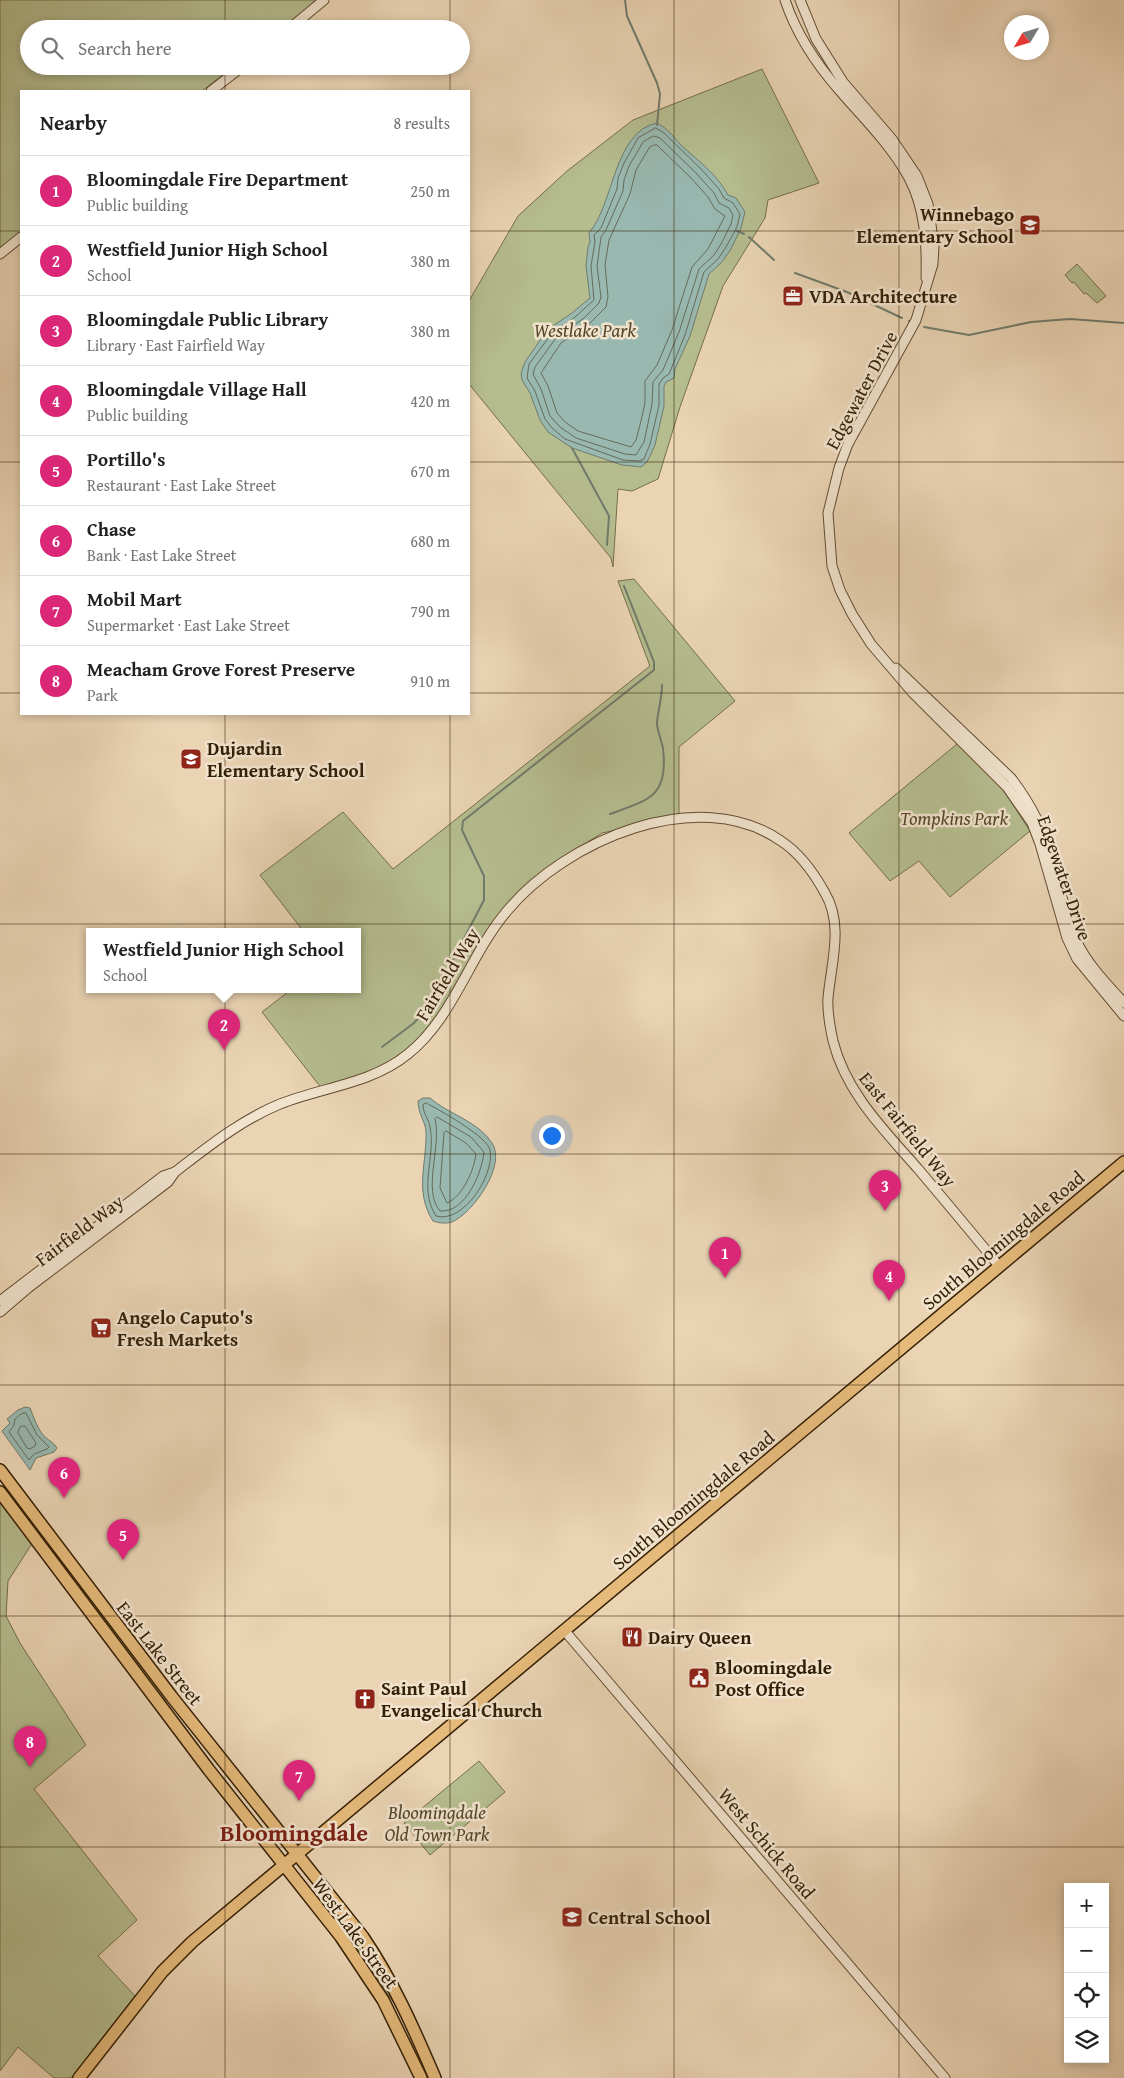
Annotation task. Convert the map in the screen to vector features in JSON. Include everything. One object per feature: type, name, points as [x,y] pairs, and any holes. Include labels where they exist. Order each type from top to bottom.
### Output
[{"type":"main road","name":"South Bloomingdale Road","points":[[79,2078],[169,1964],[188,1946],[879,1365],[1124,1162]]},
{"type":"main road","name":"East Lake Street","points":[[0,1470],[172,1697],[298,1854]]},
{"type":"main road","name":"East Lake Street","points":[[0,1492],[209,1770],[284,1865]]},
{"type":"main road","points":[[149,1690],[164,1697],[172,1697]]},
{"type":"main road","name":"West Lake Street","points":[[298,1854],[374,1953],[406,2010],[436,2078]]},
{"type":"main road","name":"West Lake Street","points":[[284,1865],[341,1937],[368,1975],[390,2014],[421,2078]]},
{"type":"street","points":[[300,20],[324,0]]},
{"type":"street","name":"Edgewater Drive","points":[[785,0],[799,31],[822,68],[883,140],[909,178],[920,208],[927,245],[925,293]]},
{"type":"street","name":"Edgewater Drive","points":[[800,0],[816,38],[843,82],[892,139],[917,176],[928,204],[934,246],[933,264],[925,293],[910,332],[844,453],[828,512],[830,550],[840,590],[870,644],[912,692],[1007,787],[1032,823],[1040,844],[1066,938],[1077,959],[1124,1016]]},
{"type":"street","points":[[212,90],[231,75]]},
{"type":"street","points":[[0,254],[20,238]]},
{"type":"street","name":"Edgewater Drive","points":[[890,665],[898,668],[951,718],[1012,778],[1025,795],[1041,828],[1053,862],[1067,916],[1077,941],[1092,965],[1124,1003]]},
{"type":"street","name":"Fairfield Way","points":[[0,1312],[28,1288],[168,1182],[175,1172],[223,1135],[261,1112],[296,1098],[370,1076],[395,1064],[411,1052],[431,1033],[487,937],[507,910],[534,883],[568,857],[608,838],[646,826],[689,818],[718,818]]},
{"type":"street","name":"East Fairfield Way","points":[[718,818],[745,823],[777,838],[798,855],[816,878],[828,898],[834,925],[828,1012],[833,1041],[846,1077],[869,1112],[1000,1266]]},
{"type":"street","name":"Fairfield Way","points":[[0,1301],[163,1176],[175,1172]]},
{"type":"street","name":"West Schick Road","points":[[564,1630],[945,2078]]},
{"type":"green space","points":[[0,0],[318,0],[293,20],[20,20],[20,75],[222,75],[203,90],[20,90],[20,233],[0,248]]},
{"type":"green space","name":"Westlake Park","points":[[762,69],[819,183],[768,200],[765,218],[723,286],[680,407],[658,479],[632,491],[618,489],[613,567],[611,558],[470,385],[470,299],[518,216],[567,171],[633,120]]},
{"type":"green space","points":[[1077,264],[1106,296],[1097,303],[1086,293],[1084,294],[1065,275]]},
{"type":"green space","points":[[634,579],[735,701],[679,747],[679,817],[602,833],[547,868],[508,906],[429,1032],[397,1060],[378,1070],[322,1089],[262,1012],[287,993],[361,993],[361,928],[301,928],[260,875],[343,812],[393,869],[650,666],[618,581]]},
{"type":"green space","name":"Tompkins Park","points":[[957,744],[1000,785],[1030,831],[950,897],[919,861],[890,881],[849,833]]},
{"type":"green space","points":[[0,1494],[33,1542],[8,1581],[6,1616],[20,1643],[86,1745],[34,1789],[137,1920],[98,1956],[135,1996],[71,2078],[54,2078],[18,2047],[0,2071]]},
{"type":"green space","name":"Bloomingdale Old Town Park","points":[[479,1761],[505,1792],[430,1855],[404,1823]]},
{"type":"green space","points":[[345,1933],[372,1962],[396,2006]]},
{"type":"water","points":[[657,123],[667,129],[712,174],[728,195],[736,198],[745,212],[741,228],[731,249],[722,262],[709,274],[690,336],[675,369],[674,378],[666,382],[664,386],[664,406],[655,445],[647,462],[641,467],[622,465],[572,448],[548,432],[540,420],[530,393],[522,380],[521,373],[525,362],[548,329],[590,298],[586,266],[590,242],[589,233],[604,205],[616,170],[632,139],[643,129]]},
{"type":"water","points":[[423,1098],[430,1098],[479,1129],[492,1143],[495,1152],[495,1163],[486,1187],[469,1209],[450,1223],[433,1221],[424,1199],[423,1177],[426,1131],[418,1101]]},
{"type":"water","points":[[25,1407],[30,1408],[40,1431],[57,1448],[54,1452],[36,1458],[30,1470],[2,1431],[10,1423],[7,1419]]},
{"type":"waterway","points":[[625,0],[627,16],[657,83],[660,94],[657,125]]},
{"type":"waterway","points":[[737,231],[744,234]]},
{"type":"waterway","points":[[749,237],[774,260]]},
{"type":"waterway","points":[[795,273],[847,292],[902,318]]},
{"type":"waterway","points":[[924,327],[969,335],[1031,322],[1070,319],[1124,323]]},
{"type":"waterway","points":[[572,448],[609,516],[607,545]]},
{"type":"waterway","points":[[382,1047],[414,1023],[429,1006],[484,900],[484,876],[462,830],[463,821],[654,670],[654,662],[624,586]]},
{"type":"waterway","points":[[610,814],[645,800],[659,787],[663,777],[664,765],[663,749],[657,723],[662,685]]},
{"type":"place","name":"Winnebago Elementary School","points":[[1030,225]]},
{"type":"place","name":"VDA Architecture","points":[[793,296]]},
{"type":"place","name":"Dujardin Elementary School","points":[[191,759]]},
{"type":"place","name":"Westfield Junior High School","points":[[224,1050]]},
{"type":"place","name":"Bloomingdale Public Library","points":[[885,1211]]},
{"type":"place","name":"Bloomingdale Fire Department","points":[[725,1278]]},
{"type":"place","name":"Bloomingdale Village Hall","points":[[889,1301]]},
{"type":"place","name":"Angelo Caputo's Fresh Markets","points":[[101,1328]]},
{"type":"place","name":"Chase","points":[[64,1498]]},
{"type":"place","name":"Portillo's","points":[[123,1560]]},
{"type":"place","name":"Dairy Queen","points":[[632,1637]]},
{"type":"place","name":"Bloomingdale Post Office","points":[[699,1678]]},
{"type":"place","name":"Saint Paul Evangelical Church","points":[[365,1699]]},
{"type":"place","name":"Meacham Grove Forest Preserve","points":[[30,1767]]},
{"type":"place","name":"Mobil Mart","points":[[299,1801]]},
{"type":"place","name":"Central School","points":[[572,1917]]},
{"type":"district","name":"Bloomingdale","points":[[294,1833]]}]
